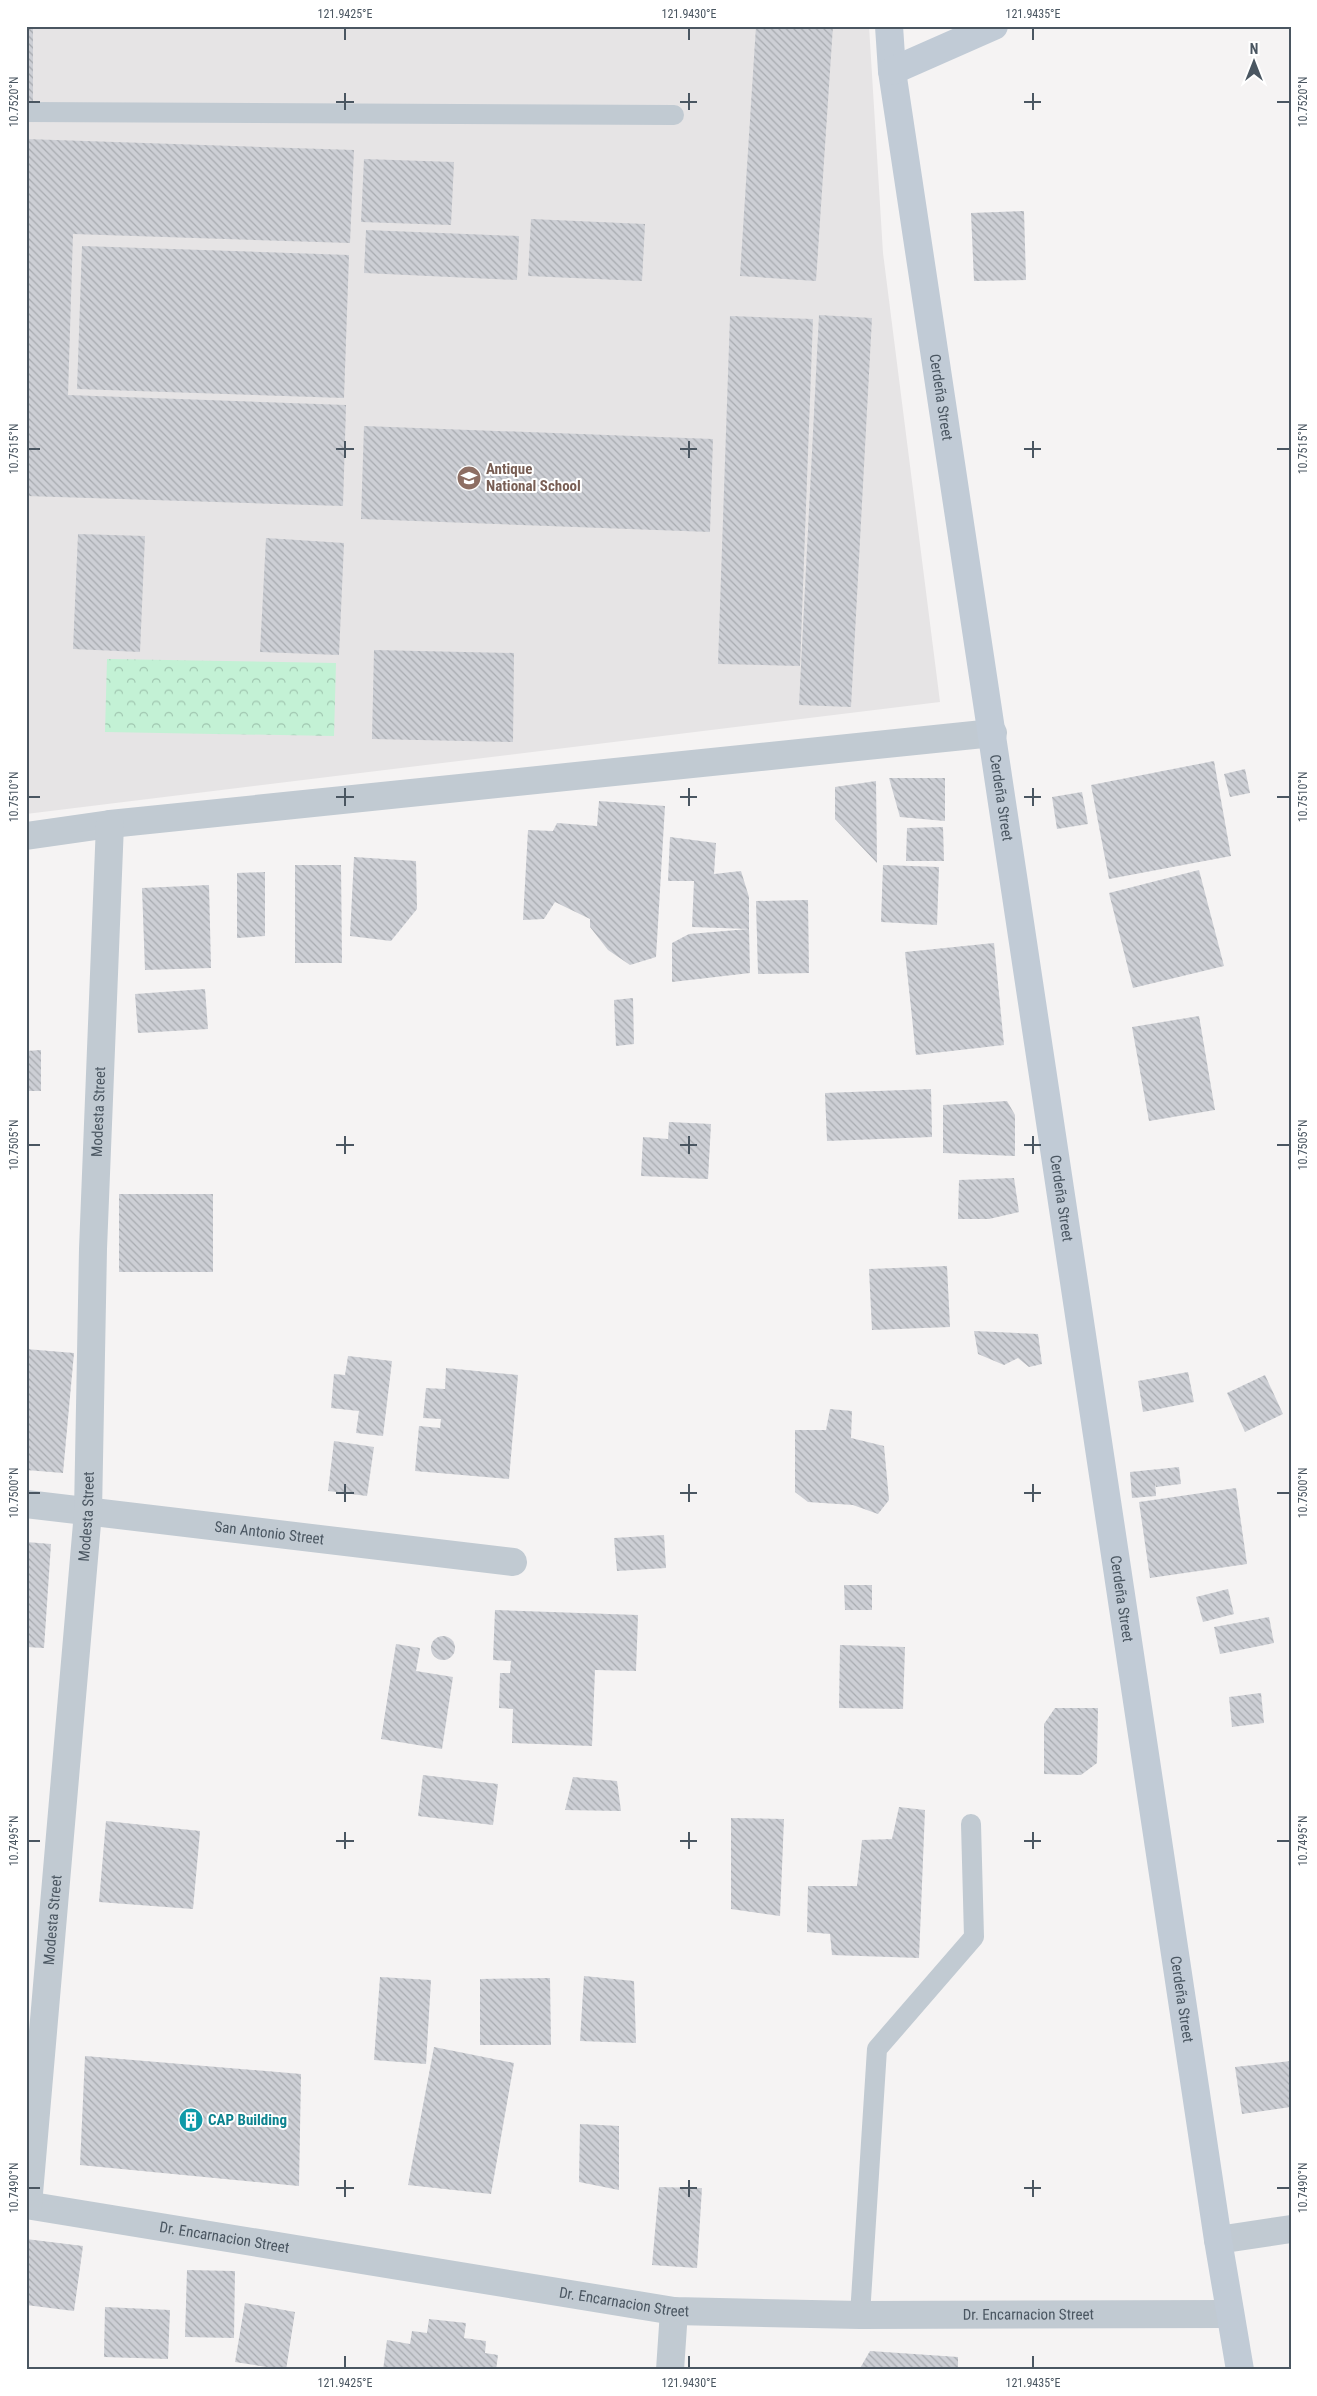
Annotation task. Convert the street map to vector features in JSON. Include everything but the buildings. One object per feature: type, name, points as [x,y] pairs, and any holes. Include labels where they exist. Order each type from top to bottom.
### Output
[{"type":"main road","name":"Cerdeña Street","points":[[889,26],[892,71],[1218,2240],[1240,2370]]},
{"type":"main road","points":[[892,71],[994,26]]},
{"type":"street","points":[[26,836],[110,824],[993,733]]},
{"type":"street","name":"Modesta Street","points":[[27,2205],[88,1512],[93,1249],[110,824]]},
{"type":"street","name":"San Antonio Street","points":[[26,1504],[513,1562]]},
{"type":"street","name":"Dr. Encarnacion Street","points":[[27,2205],[674,2311],[860,2315],[1230,2314]]},
{"type":"street","points":[[1218,2240],[1291,2229]]},
{"type":"street","points":[[670,2370],[674,2311]]},
{"type":"lane","points":[[26,112],[674,116]]},
{"type":"lane","points":[[860,2315],[876,2049],[974,1937],[971,1824]]},
{"type":"shaded area","name":"Antique National School","points":[[26,26],[869,26],[883,253],[940,702],[26,814]]},
{"type":"green space","points":[[107,659],[336,663],[334,736],[105,732]]},
{"type":"place","name":"Antique National School","points":[[469,478]]},
{"type":"place","name":"CAP Building","points":[[191,2120]]}]
